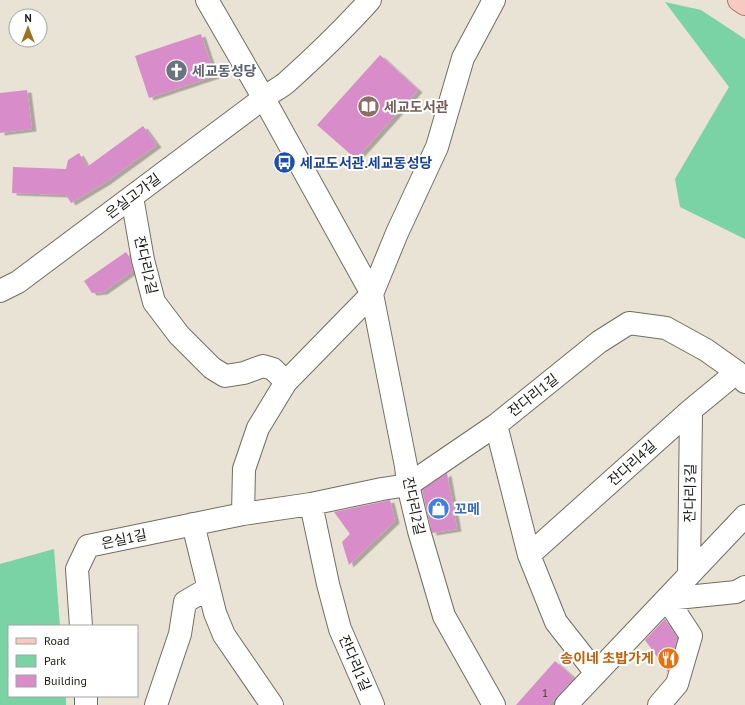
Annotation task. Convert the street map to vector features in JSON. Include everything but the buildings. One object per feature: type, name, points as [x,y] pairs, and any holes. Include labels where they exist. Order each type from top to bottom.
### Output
[{"type":"main road","points":[[739,0],[745,4]]},
{"type":"street","points":[[207,0],[263,97]]},
{"type":"street","name":"은실고가길","points":[[0,291],[18,282],[251,108],[263,97],[286,84],[352,20],[370,0]]},
{"type":"street","points":[[243,514],[244,468],[258,428],[286,382],[372,294],[397,233],[437,147],[463,58],[494,0]]},
{"type":"street","name":"잔다리2길","points":[[263,97],[372,294],[406,466],[408,485],[419,531],[444,616],[494,705]]},
{"type":"street","name":"잔다리2길","points":[[132,197],[143,260],[154,302],[179,335],[212,368],[225,376],[244,373],[263,366],[273,369],[286,382]]},
{"type":"street","name":"잔다리1길","points":[[243,514],[311,504],[408,485],[496,425],[599,342],[629,323],[666,328],[706,350],[741,377]]},
{"type":"street","name":"잔다리4길","points":[[528,555],[691,410],[741,377]]},
{"type":"street","name":"잔다리3길","points":[[689,575],[691,410]]},
{"type":"street","points":[[496,425],[528,555],[556,622],[596,673]]},
{"type":"street","name":"잔다리1길","points":[[311,504],[328,584],[340,629],[373,705]]},
{"type":"street","name":"은실1길","points":[[81,625],[77,569],[88,546],[243,514]]},
{"type":"street","points":[[566,705],[745,516]]},
{"type":"street","points":[[193,524],[215,613],[224,635],[272,705]]},
{"type":"street","points":[[156,705],[180,634],[185,602],[210,588]]},
{"type":"street","points":[[667,598],[736,592],[745,588]]},
{"type":"street","points":[[659,705],[677,684],[691,636],[667,598]]},
{"type":"green space","points":[[665,2],[701,10],[745,39],[745,239],[680,207],[675,179],[729,87]]},
{"type":"green space","points":[[54,549],[60,625],[8,625],[8,697],[66,697],[66,705],[0,705],[0,564]]},
{"type":"place","name":"세교동성당","points":[[176,71]]},
{"type":"place","name":"세교도서관","points":[[368,107]]},
{"type":"place","name":"세교도서관.세교동성당","points":[[284,163]]},
{"type":"place","name":"꼬메","points":[[439,509]]},
{"type":"place","name":"송이네 초밥가게","points":[[669,658]]}]
